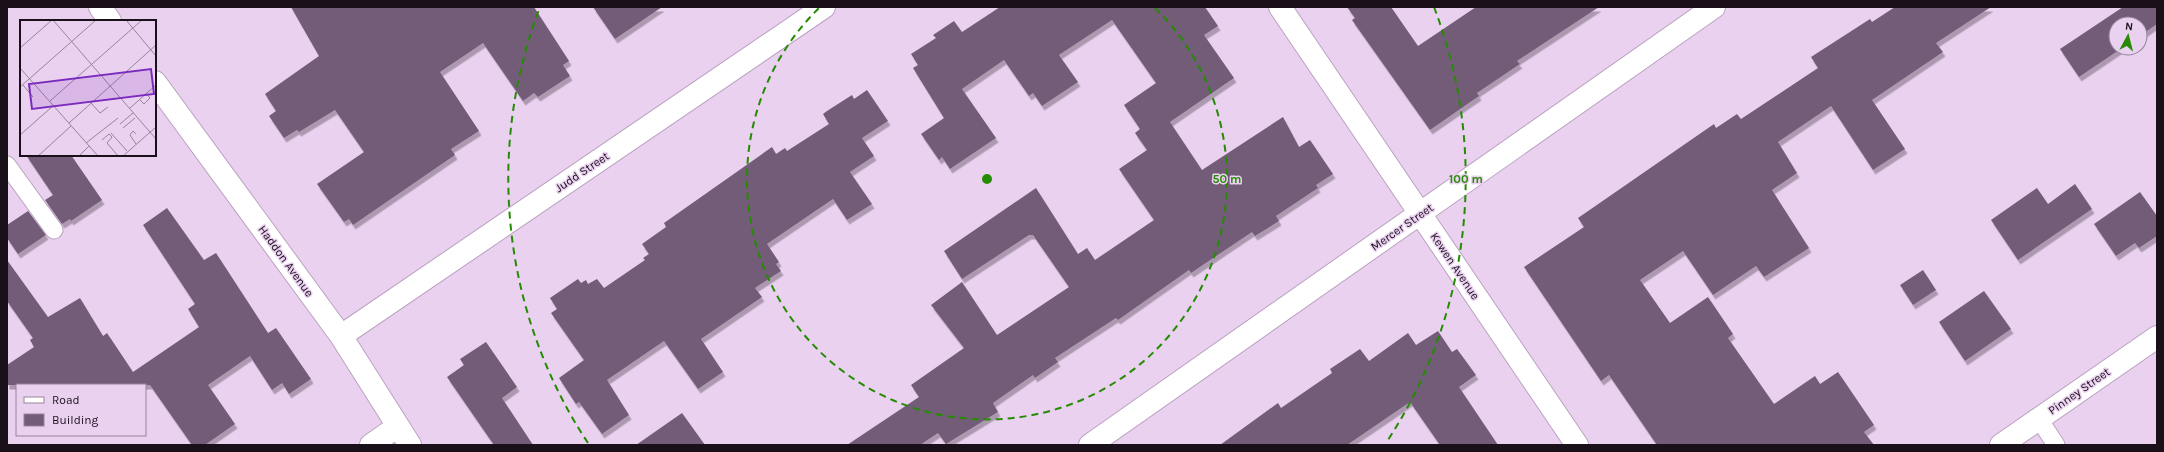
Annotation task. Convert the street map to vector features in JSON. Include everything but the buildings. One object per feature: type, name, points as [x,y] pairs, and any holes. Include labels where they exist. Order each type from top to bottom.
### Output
[{"type":"street","points":[[100,7],[109,20]]},
{"type":"street","name":"Judd Street","points":[[340,336],[824,7]]},
{"type":"street","name":"Kewen Avenue","points":[[1280,7],[1577,445]]},
{"type":"street","name":"Mercer Street","points":[[1090,445],[1714,7]]},
{"type":"street","name":"Haddon Avenue","points":[[156,83],[340,336],[410,445]]},
{"type":"street","name":"Pinney Street","points":[[2001,445],[2157,337]]},
{"type":"street","points":[[371,445],[398,426]]},
{"type":"lane","points":[[7,165],[54,230]]},
{"type":"lane","points":[[2039,419],[2056,445]]}]
